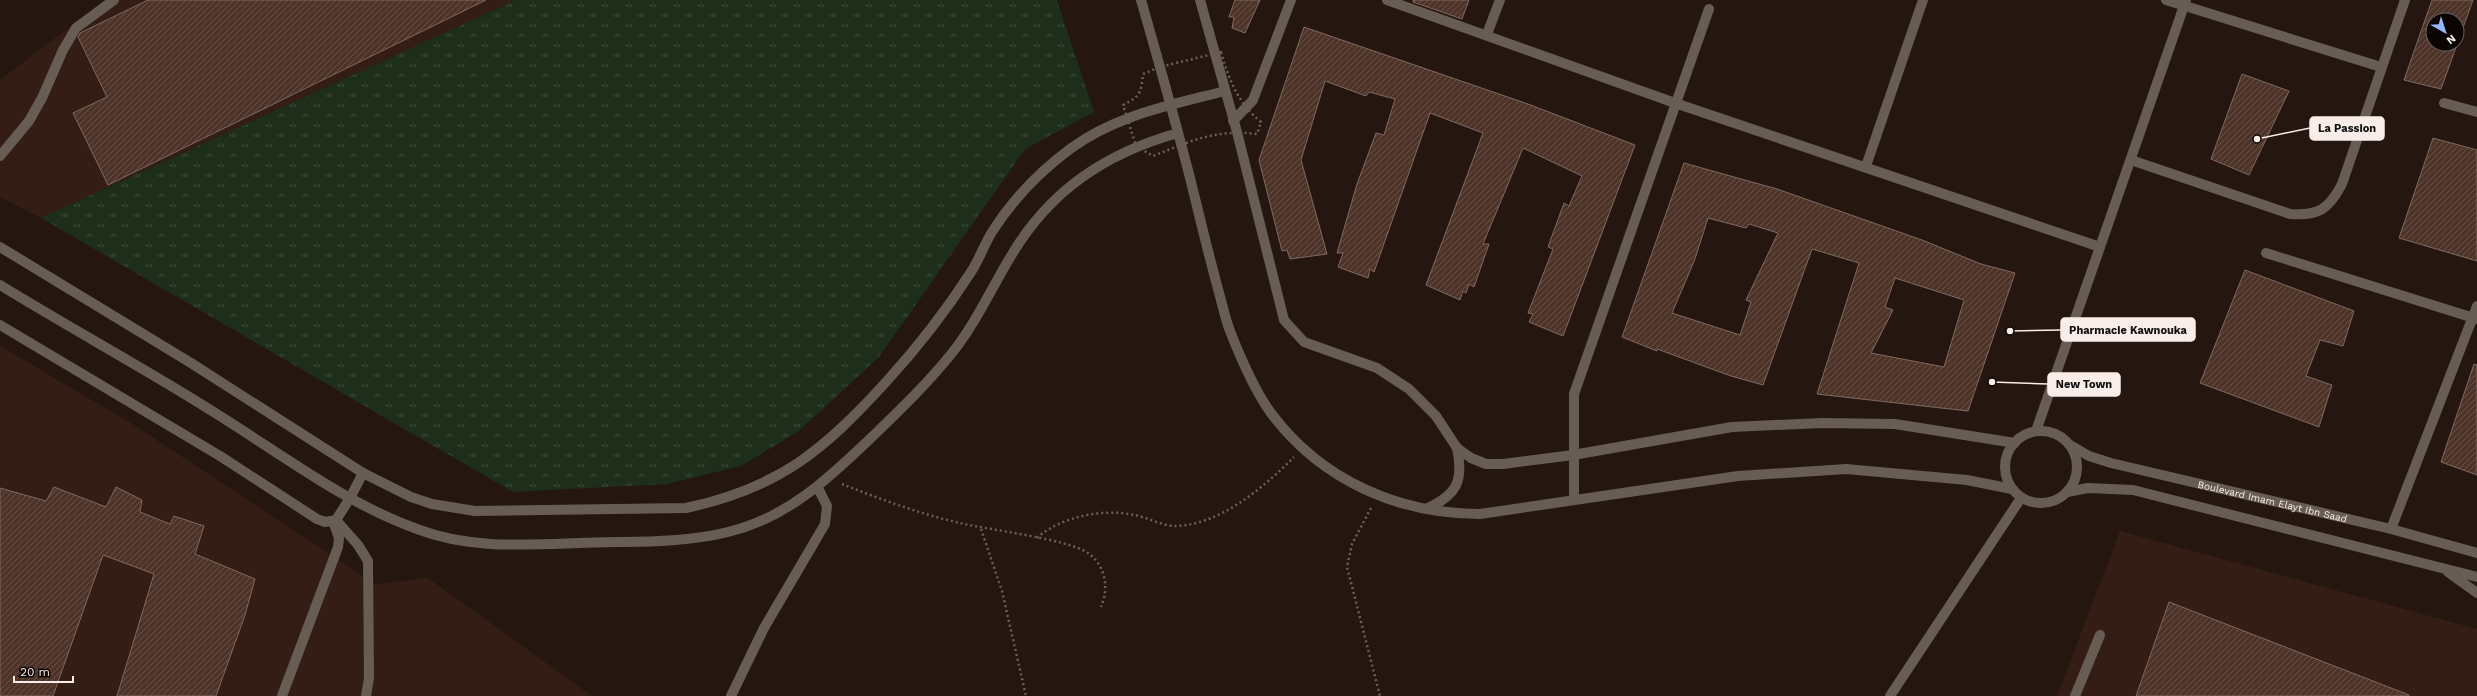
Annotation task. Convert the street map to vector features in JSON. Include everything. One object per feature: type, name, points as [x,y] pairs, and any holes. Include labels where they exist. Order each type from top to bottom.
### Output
[{"type":"street","points":[[0,156],[29,121],[42,98],[63,50],[76,28],[114,0]]},
{"type":"street","points":[[1140,0],[1178,133],[1230,330],[1258,392],[1270,412],[1302,449],[1329,470],[1378,495],[1426,509],[1444,512],[1480,514],[1738,476],[1846,469],[1967,480],[2012,489]]},
{"type":"street","points":[[1200,0],[1284,320],[1304,342],[1376,368],[1409,389],[1436,416],[1457,448],[1471,458],[1486,464],[1503,464],[1573,455],[1732,427],[1822,423],[1895,424],[2014,443]]},
{"type":"street","points":[[1233,121],[1253,100],[1291,0]]},
{"type":"street","points":[[1387,0],[1487,34],[1676,103],[1866,166],[2100,247]]},
{"type":"street","points":[[1487,34],[1500,0]]},
{"type":"street","points":[[1866,166],[1923,0]]},
{"type":"street","points":[[2166,0],[2185,3],[2381,67]]},
{"type":"street","points":[[2131,160],[2290,214],[2314,214],[2334,199],[2342,184],[2405,0]]},
{"type":"street","points":[[2036,431],[2185,3]]},
{"type":"street","points":[[1574,500],[1574,394],[1709,9]]},
{"type":"street","points":[[0,247],[191,363],[363,473],[411,497],[446,507],[475,511],[686,508],[709,503],[754,487],[798,464],[833,437],[856,416],[925,336],[972,271],[992,232],[1013,202],[1036,178],[1071,148],[1111,124],[1170,105],[1225,91]]},
{"type":"street","points":[[2444,103],[2477,112]]},
{"type":"street","points":[[0,285],[145,369],[350,498],[432,535],[480,544],[532,545],[708,536],[739,529],[774,516],[818,488],[907,404],[938,371],[974,322],[1024,236],[1059,196],[1098,166],[1117,155],[1136,146],[1178,133]]},
{"type":"street","points":[[2266,253],[2474,318]]},
{"type":"street","points":[[2391,529],[2474,318],[2477,306]]},
{"type":"street","points":[[0,325],[220,456],[317,519],[334,520],[358,545],[368,561],[369,678],[366,696]]},
{"type":"street","points":[[2036,431],[2049,432],[2060,437],[2070,445],[2075,456],[2077,469],[2074,481],[2067,492],[2057,499],[2046,503],[2033,502],[2021,498],[2012,489],[2006,478],[2005,466],[2008,453],[2014,443],[2024,435],[2036,431]]},
{"type":"street","name":"Boulevard Imam Elayt Ibn Saad","points":[[2070,445],[2089,456],[2111,463],[2391,529],[2477,553]]},
{"type":"street","points":[[1426,509],[1443,501],[1456,486],[1461,467],[1457,448]]},
{"type":"street","points":[[334,520],[350,498],[363,473]]},
{"type":"street","points":[[731,696],[764,628],[825,524],[827,506],[818,488]]},
{"type":"street","points":[[2067,492],[2088,488],[2134,490],[2477,577]]},
{"type":"street","points":[[1890,696],[2021,498]]},
{"type":"street","points":[[282,696],[338,547],[338,533],[334,520]]},
{"type":"street","points":[[2445,569],[2477,593]]},
{"type":"street","points":[[2075,696],[2100,635]]},
{"type":"path","points":[[1037,538],[1062,521],[1088,516],[1132,514],[1174,526],[1204,522],[1247,497],[1285,466],[1302,449]]},
{"type":"path","points":[[828,478],[919,512],[981,528],[1037,538],[1078,548],[1096,560],[1105,579],[1105,598],[1101,607]]},
{"type":"path","points":[[1378,495],[1352,544],[1347,567],[1380,696]]},
{"type":"path","points":[[981,528],[1002,591],[1026,696]]},
{"type":"shaded area","points":[[105,0],[516,0],[41,218],[0,197],[0,80]]},
{"type":"shaded area","points":[[0,346],[131,423],[375,584],[428,578],[592,696],[0,696]]},
{"type":"shaded area","points":[[2120,531],[2477,629],[2477,696],[2057,696]]},
{"type":"green space","points":[[516,0],[1057,0],[1094,112],[1025,149],[879,357],[799,431],[741,466],[667,484],[513,492],[41,218]]},
{"type":"building","points":[[148,0],[486,0],[108,185],[73,113],[107,97],[78,37],[80,33]]},
{"type":"building","points":[[1235,0],[1260,0],[1245,33],[1232,28],[1234,17],[1229,17]]},
{"type":"building","points":[[1413,0],[1469,0],[1462,19],[1413,2]]},
{"type":"building","points":[[2432,0],[2473,0],[2465,22],[2465,12],[2428,12]]},
{"type":"building","points":[[2425,20],[2425,52],[2454,52],[2441,89],[2404,80]]},
{"type":"building","points":[[1304,27],[1528,104],[1635,145],[1563,336],[1529,322],[1533,314],[1528,313],[1553,249],[1548,247],[1564,203],[1569,206],[1582,176],[1523,148],[1483,244],[1489,244],[1474,287],[1469,284],[1466,293],[1463,291],[1460,300],[1426,285],[1483,133],[1430,113],[1374,272],[1370,269],[1368,278],[1338,267],[1343,253],[1337,253],[1357,184],[1376,133],[1384,135],[1395,99],[1369,92],[1366,96],[1325,81],[1301,160],[1327,254],[1290,259],[1287,250],[1282,251],[1259,160]]},
{"type":"building","points":[[2242,74],[2289,91],[2249,175],[2211,159]]},
{"type":"building","points":[[2433,138],[2477,150],[2477,261],[2399,238]]},
{"type":"building","points":[[1684,163],[1777,189],[1922,240],[1981,264],[2015,273],[1968,411],[1817,394],[1859,263],[1812,249],[1763,385],[1731,376],[1657,349],[1657,351],[1622,337]],"holes":[[[1708,218],[1746,228],[1749,224],[1778,233],[1746,300],[1751,302],[1740,335],[1672,313],[1695,259]],[[1895,278],[1964,300],[1944,367],[1871,353],[1893,310],[1885,307]]]},
{"type":"building","points":[[2245,270],[2354,311],[2343,346],[2320,340],[2306,376],[2332,385],[2319,427],[2200,383]]},
{"type":"building","points":[[2474,364],[2477,365],[2477,475],[2441,462]]},
{"type":"building","points":[[54,487],[106,507],[116,487],[142,500],[140,512],[170,524],[174,516],[204,526],[195,554],[255,579],[245,615],[216,696],[117,696],[154,574],[103,555],[53,696],[0,696],[0,488],[46,501]]},
{"type":"building","points":[[2169,602],[2409,695],[2409,696],[2136,696]]},
{"type":"place","name":"La Passion","points":[[2257,139]]},
{"type":"place","name":"Pharmacie Kawnouka","points":[[2010,331]]},
{"type":"place","name":"New Town","points":[[1992,382]]}]
